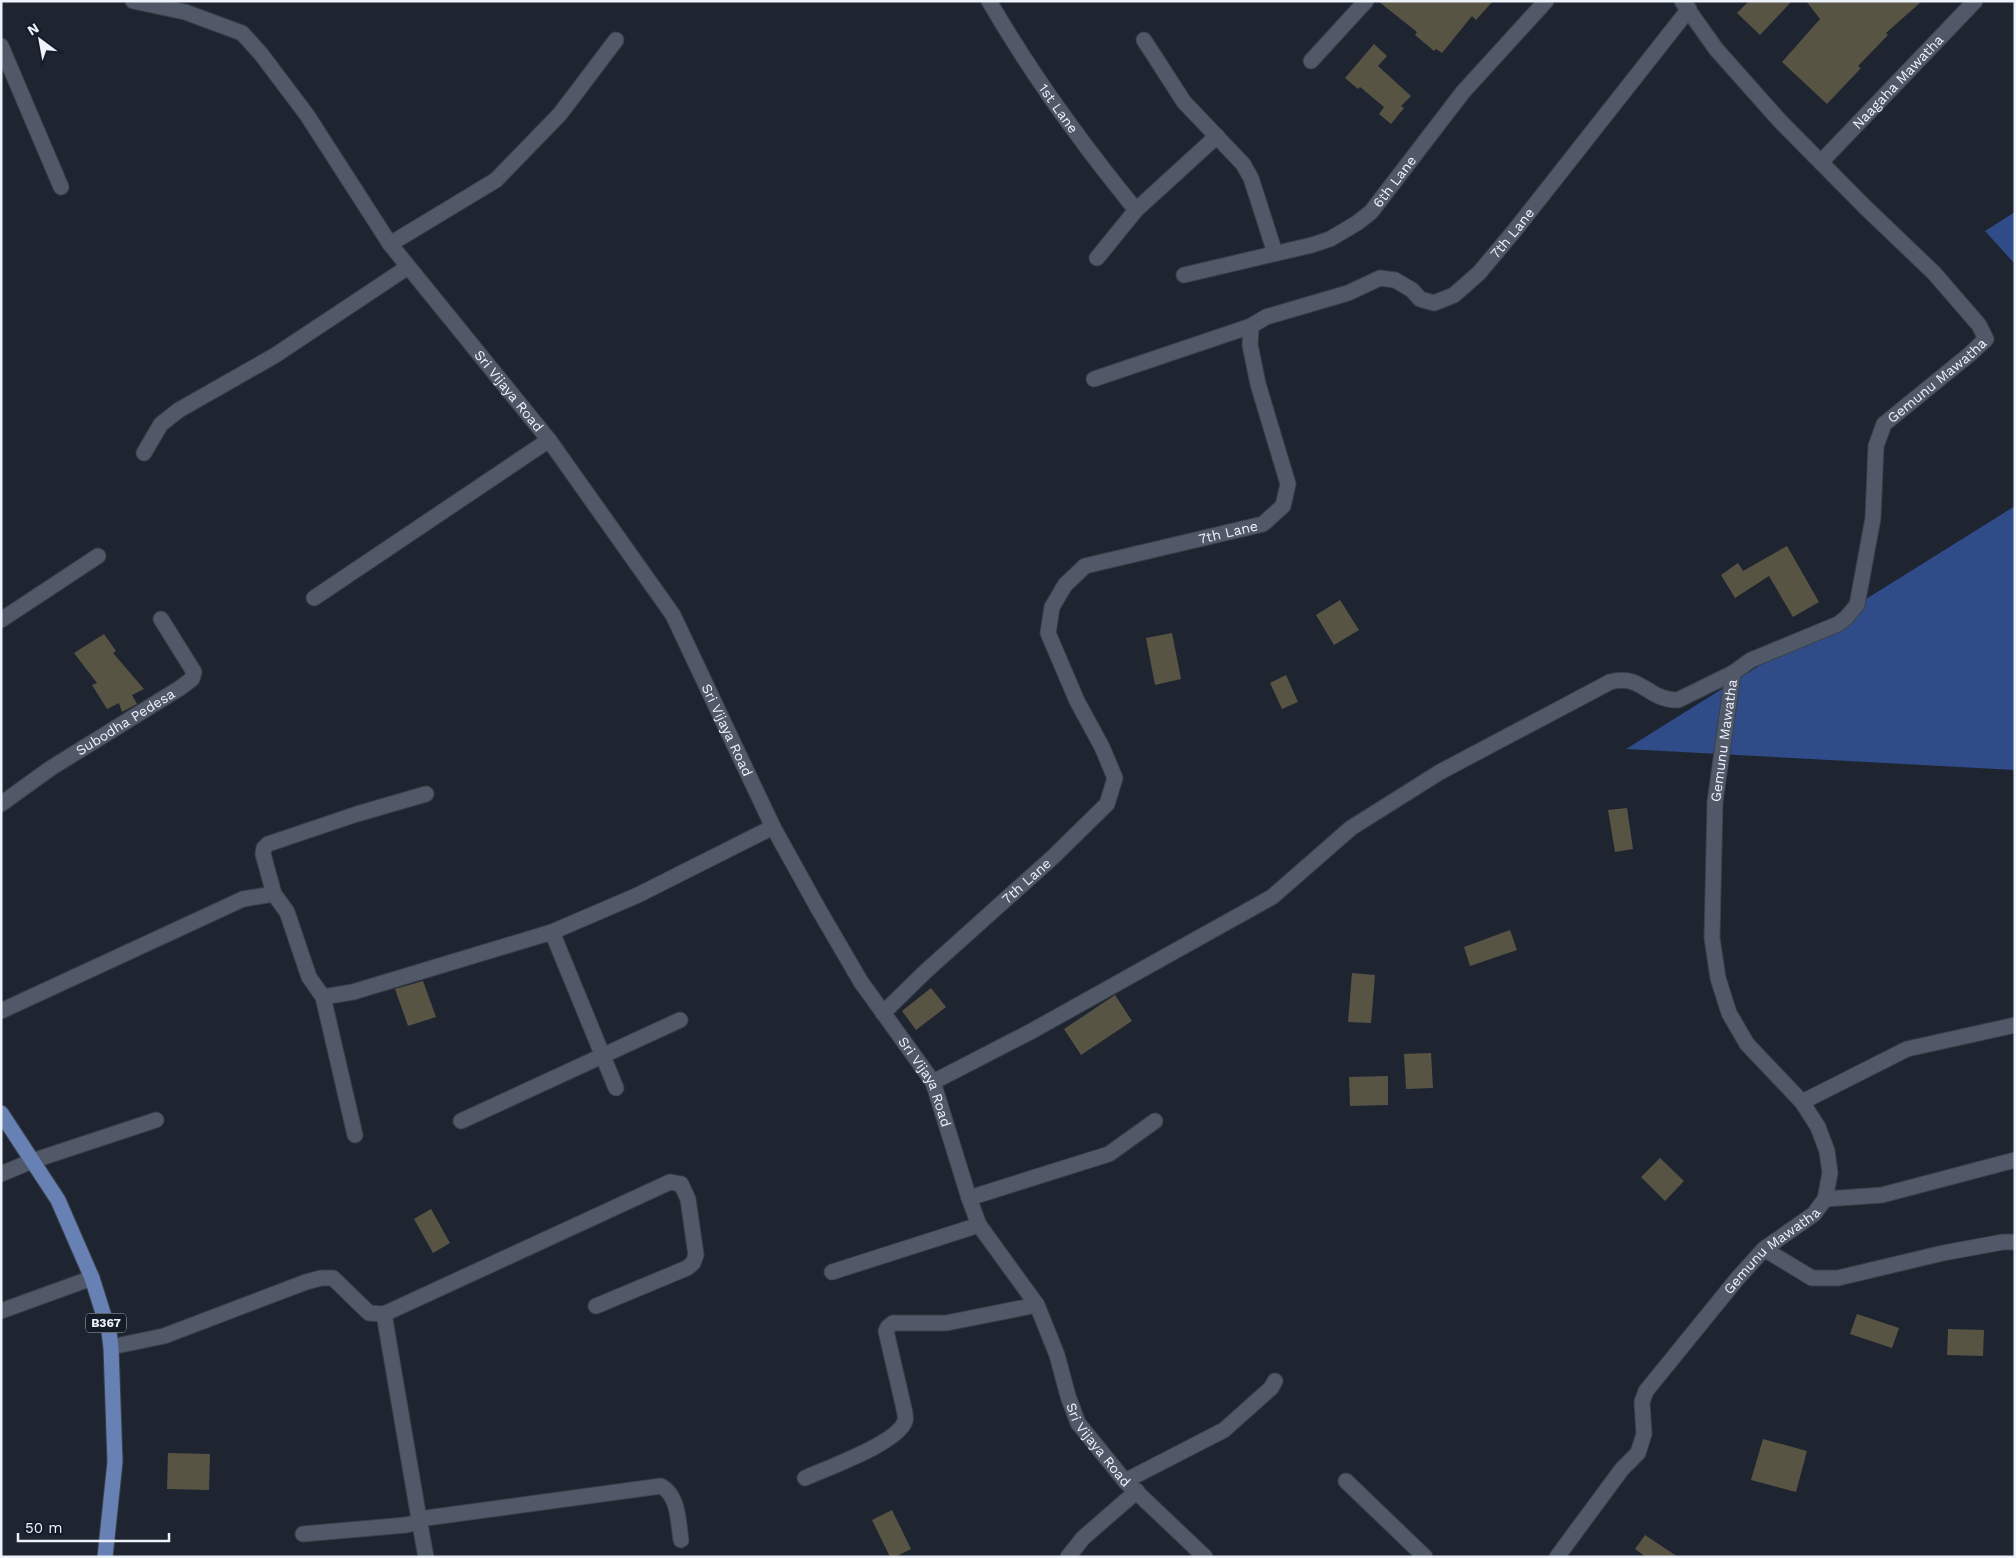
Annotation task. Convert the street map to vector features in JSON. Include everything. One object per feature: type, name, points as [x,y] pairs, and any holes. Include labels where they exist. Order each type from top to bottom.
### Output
[{"type":"main road","name":"B367","points":[[1,1113],[58,1200],[92,1278],[109,1332],[115,1462],[105,1557]]},
{"type":"street","name":"Sri Vijaya Road","points":[[133,1],[185,12],[242,33],[262,54],[307,114],[390,244],[548,440],[673,615],[773,827],[861,982],[933,1082],[969,1198],[979,1224],[1037,1306],[1057,1355],[1068,1396],[1078,1423],[1131,1486],[1205,1557]]},
{"type":"street","name":"1st Lane","points":[[989,1],[1016,48],[1092,157],[1136,210]]},
{"type":"street","points":[[1311,61],[1366,1]]},
{"type":"street","name":"6th Lane","points":[[1184,275],[1330,238],[1357,223],[1371,212],[1410,164],[1462,92],[1546,1]]},
{"type":"street","name":"Naagaha Mawatha","points":[[1821,162],[1975,1]]},
{"type":"street","name":"Gemunu Mawatha","points":[[1557,1557],[1622,1469],[1638,1453],[1644,1434],[1642,1402],[1646,1391],[1736,1279],[1764,1249],[1814,1214],[1825,1199],[1830,1173],[1826,1151],[1818,1127],[1802,1102],[1747,1044],[1729,1013],[1718,978],[1712,938],[1715,802],[1733,672],[1750,660],[1838,624],[1857,605],[1874,518],[1876,446],[1884,424],[1986,339],[1978,325],[1934,273],[1780,121],[1716,49],[1686,5]]},
{"type":"street","name":"7th Lane","points":[[883,1013],[926,971],[1053,857],[1107,804],[1114,778],[1102,747],[1077,701],[1048,633],[1052,607],[1065,585],[1085,566],[1263,524],[1283,506],[1288,484],[1258,384],[1250,345],[1251,326],[1266,317],[1348,293],[1380,278],[1395,280],[1412,290],[1420,299],[1434,303],[1454,295],[1479,273],[1515,230],[1686,5]]},
{"type":"street","points":[[390,244],[496,180],[560,114],[616,40]]},
{"type":"street","points":[[1144,40],[1184,102],[1243,164],[1252,178],[1274,253]]},
{"type":"street","points":[[1,46],[60,187]]},
{"type":"street","points":[[1097,258],[1136,210],[1217,136]]},
{"type":"street","points":[[144,454],[161,424],[179,410],[274,356],[408,266]]},
{"type":"street","points":[[1094,379],[1251,326]]},
{"type":"street","points":[[314,598],[548,440]]},
{"type":"street","points":[[1,620],[98,556]]},
{"type":"street","name":"Subodha Pedesa","points":[[1,804],[51,768],[192,679],[194,672],[161,620]]},
{"type":"street","points":[[933,1082],[1030,1032],[1272,897],[1352,828],[1440,772],[1610,682],[1621,679],[1633,680],[1656,696],[1669,701],[1678,700],[1733,672]]},
{"type":"street","points":[[355,1135],[323,997],[309,977],[287,912],[274,894],[263,854],[264,848],[268,844],[357,814],[426,794]]},
{"type":"street","points":[[323,997],[353,992],[552,932],[638,895],[773,827]]},
{"type":"street","points":[[1,1011],[243,899],[274,894]]},
{"type":"street","points":[[552,932],[616,1088]]},
{"type":"street","points":[[461,1121],[680,1020]]},
{"type":"street","points":[[1802,1102],[1907,1049],[2015,1025]]},
{"type":"street","points":[[1,1174],[32,1161],[156,1120]]},
{"type":"street","points":[[969,1198],[1109,1154],[1155,1121]]},
{"type":"street","points":[[1825,1199],[1882,1195],[2015,1160]]},
{"type":"street","points":[[111,1347],[164,1336],[321,1278],[333,1278],[369,1313],[384,1314],[670,1182],[681,1184],[688,1199],[696,1255],[693,1263],[687,1268],[596,1306]]},
{"type":"street","points":[[832,1272],[979,1224]]},
{"type":"street","points":[[1764,1249],[1812,1278],[1838,1278],[1943,1253],[2003,1242],[2015,1242]]},
{"type":"street","points":[[1,1311],[92,1278]]},
{"type":"street","points":[[805,1478],[878,1446],[899,1430],[905,1421],[905,1413],[886,1332],[893,1323],[946,1322],[1037,1306]]},
{"type":"street","points":[[384,1314],[426,1557]]},
{"type":"street","points":[[1068,1557],[1131,1486],[1224,1430],[1271,1388],[1275,1381]]},
{"type":"street","points":[[1346,1481],[1425,1557]]},
{"type":"street","points":[[303,1534],[406,1525],[415,1523],[419,1519],[661,1486],[667,1489],[674,1501],[681,1540]]},
{"type":"shaded area","points":[[2015,212],[2015,264],[1985,231]]},
{"type":"shaded area","points":[[2015,506],[2015,770],[1626,749]]},
{"type":"building","points":[[1378,1],[1493,1],[1476,20],[1472,16],[1442,53],[1436,49],[1434,51],[1415,35],[1417,32]]},
{"type":"building","points":[[1749,1],[1792,1],[1760,35],[1737,13]]},
{"type":"building","points":[[1806,1],[1922,1],[1886,33],[1888,35],[1858,66],[1861,68],[1827,104],[1782,62],[1820,19]]},
{"type":"building","points":[[1374,44],[1387,56],[1378,66],[1411,96],[1401,106],[1404,108],[1391,124],[1379,114],[1384,107],[1360,87],[1358,89],[1345,78]]},
{"type":"building","points":[[1787,546],[1819,602],[1793,617],[1769,576],[1735,598],[1721,575],[1738,563],[1743,571]]},
{"type":"building","points":[[1340,600],[1359,630],[1334,645],[1316,615]]},
{"type":"building","points":[[1172,633],[1181,679],[1155,685],[1146,638]]},
{"type":"building","points":[[104,634],[116,651],[113,653],[144,689],[132,695],[137,704],[122,712],[119,703],[107,709],[92,685],[97,683],[74,653]]},
{"type":"building","points":[[1286,675],[1298,702],[1282,709],[1270,683]]},
{"type":"building","points":[[1627,808],[1633,849],[1615,852],[1608,810]]},
{"type":"building","points":[[1510,930],[1517,950],[1470,966],[1464,947]]},
{"type":"building","points":[[1352,973],[1375,975],[1371,1023],[1348,1022]]},
{"type":"building","points":[[423,981],[436,1017],[408,1026],[395,989]]},
{"type":"building","points":[[931,988],[946,1007],[916,1030],[902,1011]]},
{"type":"building","points":[[1115,995],[1132,1021],[1081,1055],[1064,1029]]},
{"type":"building","points":[[1431,1053],[1433,1088],[1406,1089],[1404,1054]]},
{"type":"building","points":[[1388,1076],[1388,1105],[1350,1106],[1349,1077]]},
{"type":"building","points":[[1660,1158],[1684,1181],[1665,1201],[1641,1177]]},
{"type":"building","points":[[431,1209],[450,1243],[433,1253],[414,1219]]},
{"type":"building","points":[[1857,1314],[1899,1328],[1892,1348],[1850,1334]]},
{"type":"building","points":[[1948,1329],[1984,1330],[1983,1356],[1947,1355]]},
{"type":"building","points":[[1763,1439],[1807,1451],[1796,1492],[1751,1480]]},
{"type":"building","points":[[168,1453],[210,1454],[209,1490],[167,1489]]},
{"type":"building","points":[[892,1510],[911,1549],[895,1557],[890,1557],[872,1520]]},
{"type":"building","points":[[1645,1535],[1678,1557],[1646,1557],[1635,1549]]}]
